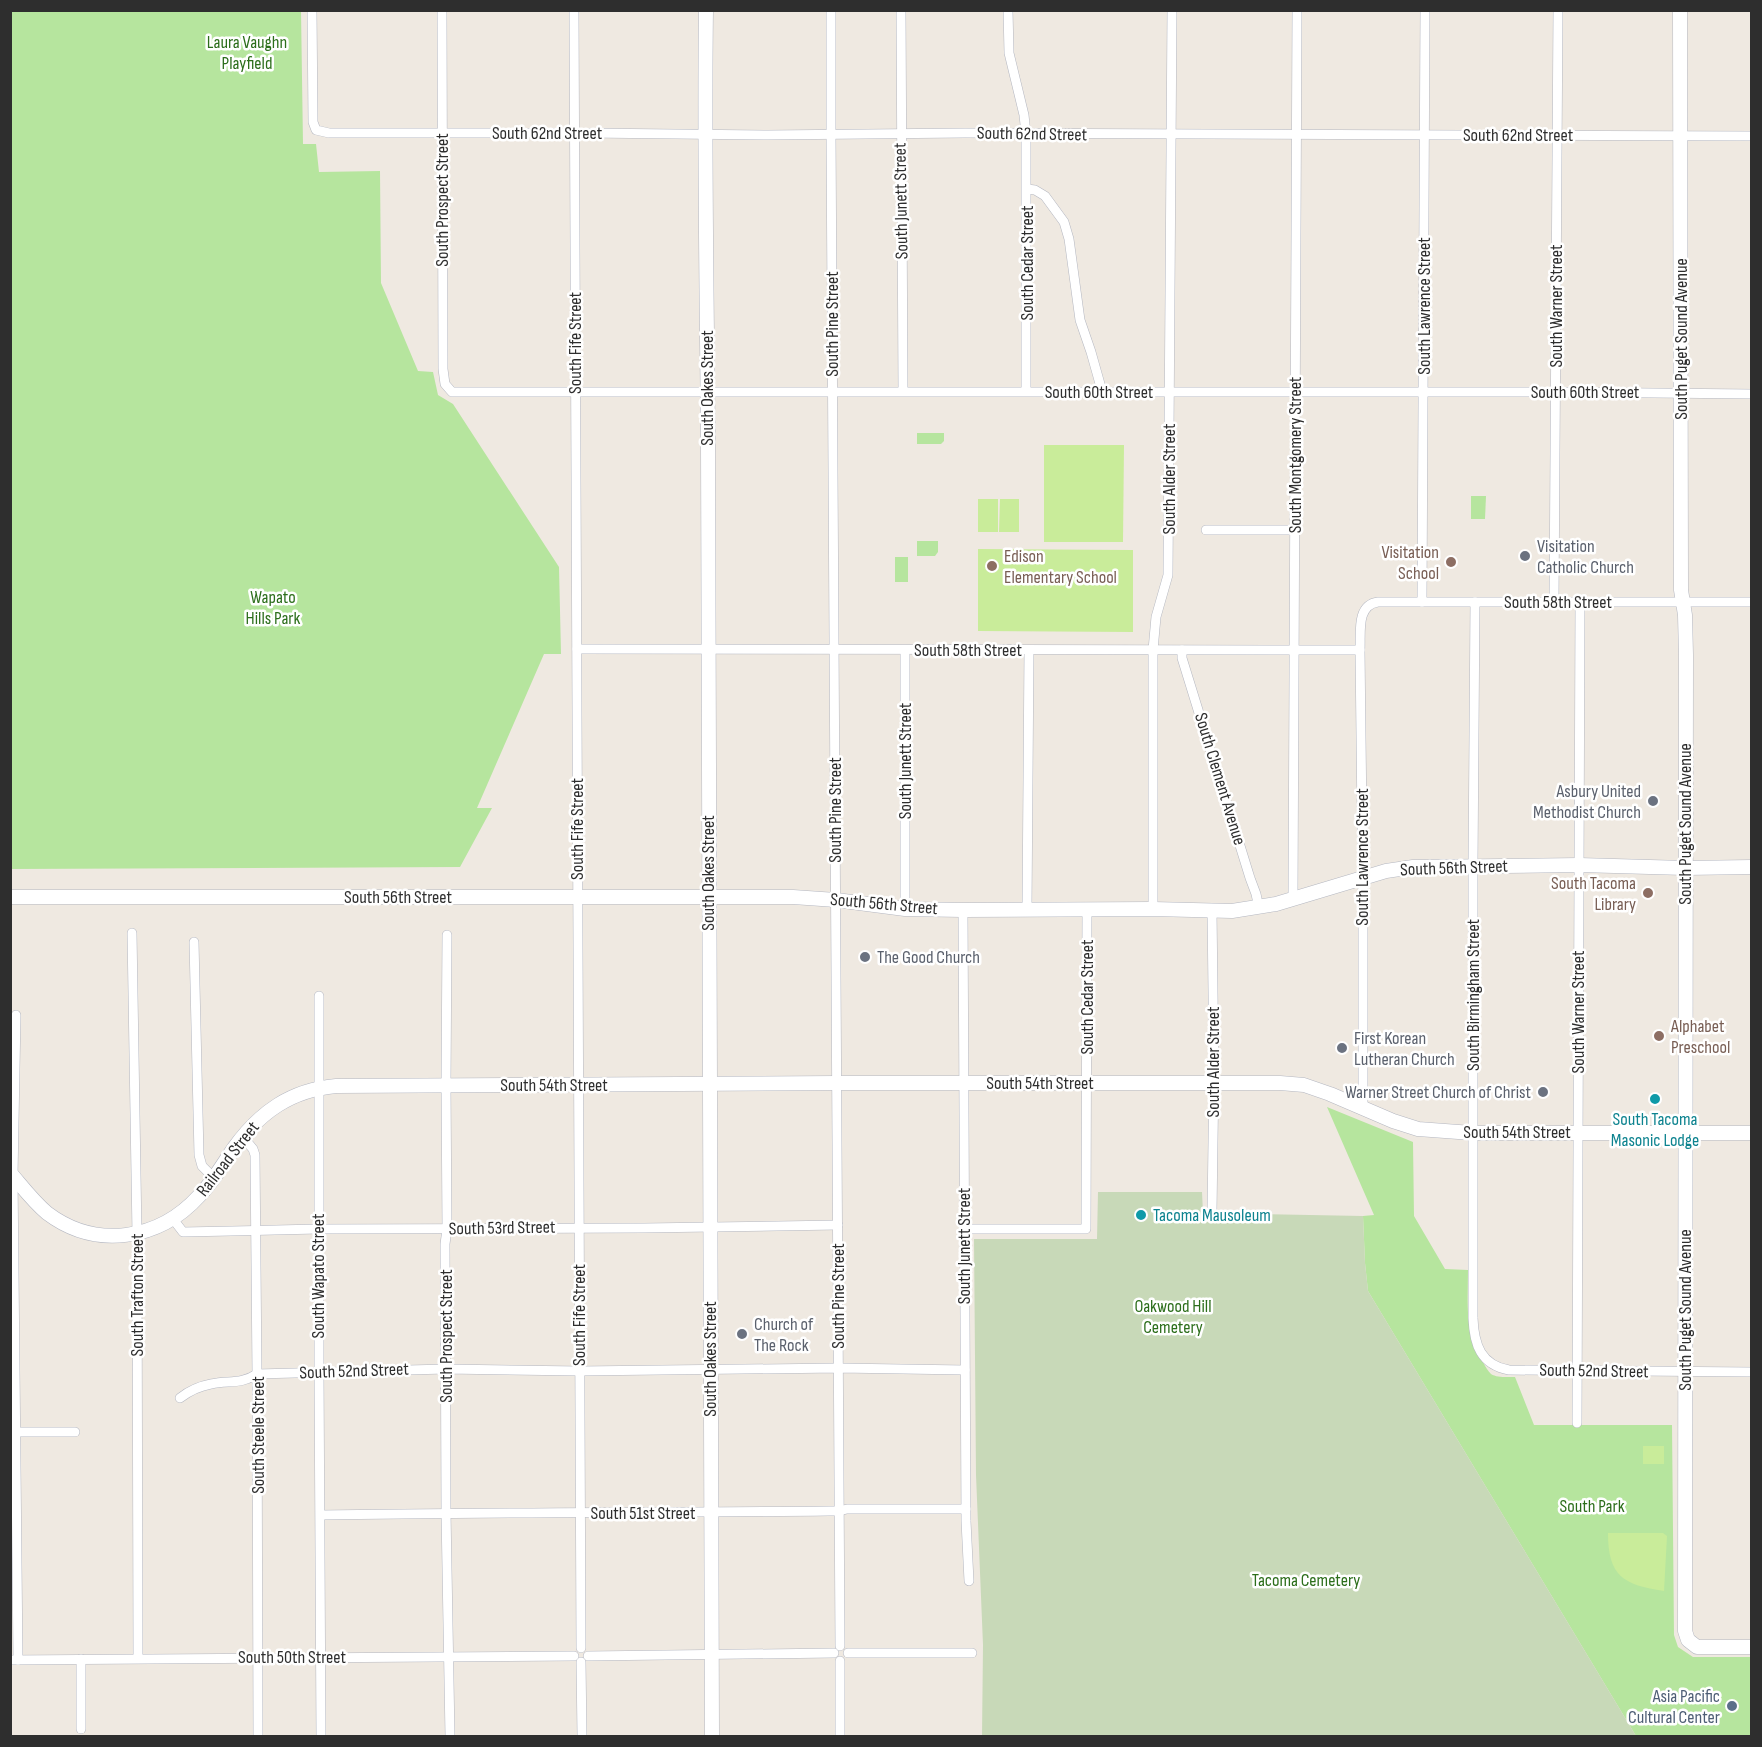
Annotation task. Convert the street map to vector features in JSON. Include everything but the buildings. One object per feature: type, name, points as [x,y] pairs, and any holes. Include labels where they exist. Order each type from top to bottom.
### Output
[{"type":"street","name":"South 62nd Street","points":[[312,10],[312,113],[315,129],[329,133],[1752,136]]},
{"type":"street","name":"South Prospect Street","points":[[442,10],[443,369],[447,388]]},
{"type":"street","name":"South Fife Street","points":[[574,10],[582,1737]]},
{"type":"street","name":"South Oakes Street","points":[[706,10],[712,1737]]},
{"type":"street","name":"South Pine Street","points":[[831,10],[840,1737]]},
{"type":"street","name":"South Junett Street","points":[[901,10],[903,391]]},
{"type":"street","points":[[1008,10],[1009,53],[1024,115],[1026,134]]},
{"type":"street","name":"South Alder Street","points":[[1153,909],[1153,650],[1156,617],[1168,575],[1172,10]]},
{"type":"street","name":"South Montgomery Street","points":[[1293,899],[1296,10]]},
{"type":"street","name":"South Lawrence Street","points":[[1422,602],[1425,10]]},
{"type":"street","name":"South Warner Street","points":[[1554,602],[1558,10]]},
{"type":"street","name":"South Puget Sound Avenue","points":[[1680,10],[1682,602],[1685,615],[1686,655],[1684,1631],[1687,1638],[1697,1647],[1752,1647]]},
{"type":"street","name":"South Cedar Street","points":[[1026,134],[1026,392]]},
{"type":"street","points":[[1027,189],[1035,190],[1045,196],[1064,222],[1072,256],[1080,320],[1102,392]]},
{"type":"street","name":"South 60th Street","points":[[447,388],[452,392],[1752,394]]},
{"type":"street","points":[[1206,530],[1295,530]]},
{"type":"street","name":"South 58th Street","points":[[1366,607],[1378,602],[1752,602]]},
{"type":"street","name":"South Birmingham Street","points":[[1475,602],[1472,1133],[1474,1332],[1478,1346],[1490,1363],[1509,1370]]},
{"type":"street","name":"South Warner Street","points":[[1577,1423],[1580,602]]},
{"type":"street","name":"South Lawrence Street","points":[[1363,1108],[1360,650],[1362,621],[1366,607]]},
{"type":"street","name":"South 58th Street","points":[[577,649],[1360,650]]},
{"type":"street","name":"South Junett Street","points":[[904,909],[905,650]]},
{"type":"street","points":[[1027,909],[1029,650]]},
{"type":"street","name":"South Clement Avenue","points":[[1182,650],[1182,658],[1250,878],[1257,894],[1259,908]]},
{"type":"street","name":"South 56th Street","points":[[10,897],[793,897],[904,909],[1212,911],[1259,908],[1363,877],[1406,867],[1579,865],[1752,867]]},
{"type":"street","name":"South Cedar Street","points":[[964,1229],[1086,1229],[1087,909]]},
{"type":"street","name":"South Junett Street","points":[[963,910],[966,1509],[969,1581]]},
{"type":"street","name":"South Alder Street","points":[[1212,911],[1212,1212]]},
{"type":"street","name":"South Trafton Street","points":[[132,933],[137,1234],[138,1658]]},
{"type":"street","name":"South Prospect Street","points":[[447,935],[446,1512],[450,1737]]},
{"type":"street","points":[[194,942],[199,1155],[202,1166],[214,1178]]},
{"type":"street","name":"South Wapato Street","points":[[319,996],[321,1737]]},
{"type":"street","points":[[14,1660],[11,1175],[16,1015]]},
{"type":"street","name":"South 54th Street","points":[[319,1088],[578,1084],[1280,1083],[1304,1085],[1418,1129],[1472,1133],[1752,1132]]},
{"type":"street","name":"Railroad Street","points":[[137,1234],[154,1229],[173,1219],[191,1205],[262,1116],[296,1095],[319,1088]]},
{"type":"street","name":"South Steele Street","points":[[243,1137],[255,1155],[258,1737]]},
{"type":"street","points":[[11,1175],[40,1206],[69,1226],[88,1233],[107,1236],[137,1234]]},
{"type":"street","name":"South 53rd Street","points":[[173,1219],[183,1232],[838,1225]]},
{"type":"street","name":"South 52nd Street","points":[[180,1398],[212,1383],[237,1383],[257,1374],[446,1369],[965,1370]]},
{"type":"street","name":"South 52nd Street","points":[[1509,1370],[1752,1372]]},
{"type":"street","points":[[14,1432],[75,1432]]},
{"type":"street","name":"South 51st Street","points":[[321,1515],[446,1512],[580,1514],[966,1509]]},
{"type":"street","points":[[838,1653],[847,1658],[848,1653],[972,1653]]},
{"type":"street","name":"South 50th Street","points":[[14,1660],[838,1653]]},
{"type":"street","points":[[81,1659],[81,1729]]},
{"type":"green space","name":"Wapato Hills Park","points":[[10,11],[301,11],[303,144],[316,144],[319,172],[380,171],[381,283],[418,371],[433,372],[438,395],[453,404],[559,567],[561,654],[544,654],[477,808],[492,808],[460,867],[11,869]]},
{"type":"green space","points":[[917,433],[944,433],[944,441],[941,444],[917,444]]},
{"type":"green space","points":[[1044,445],[1124,445],[1123,542],[1044,542]]},
{"type":"green space","points":[[1471,496],[1486,496],[1485,519],[1471,519]]},
{"type":"green space","points":[[978,499],[998,499],[998,532],[978,532]]},
{"type":"green space","points":[[1000,499],[1019,499],[1019,532],[999,532]]},
{"type":"green space","points":[[917,541],[938,541],[938,552],[935,556],[917,556]]},
{"type":"green space","points":[[978,549],[1133,550],[1133,632],[978,631]]},
{"type":"green space","points":[[895,557],[908,557],[908,582],[895,582]]},
{"type":"green space","name":"South Park","points":[[1327,1107],[1413,1142],[1414,1216],[1445,1269],[1468,1270],[1468,1318],[1477,1352],[1491,1374],[1499,1377],[1515,1377],[1534,1425],[1672,1425],[1674,1635],[1678,1647],[1693,1657],[1751,1657],[1751,1736],[1636,1736],[1368,1291],[1363,1216],[1374,1215]]},
{"type":"green space","name":"Tacoma Cemetery","points":[[1098,1192],[1202,1192],[1203,1213],[1363,1216],[1368,1291],[1636,1736],[982,1736],[983,1645],[976,1475],[974,1239],[1097,1239]]},
{"type":"green space","points":[[1643,1446],[1664,1446],[1664,1464],[1643,1464]]},
{"type":"green space","points":[[1608,1533],[1663,1533],[1667,1536],[1664,1591],[1638,1585],[1621,1576],[1611,1559]]},
{"type":"place","name":"Visitation Catholic Church","points":[[1525,556]]},
{"type":"place","name":"Visitation School","points":[[1451,562]]},
{"type":"place","name":"Edison Elementary School","points":[[992,566]]},
{"type":"place","name":"Asbury United Methodist Church","points":[[1653,801]]},
{"type":"place","name":"South Tacoma Library","points":[[1648,893]]},
{"type":"place","name":"The Good Church","points":[[865,957]]},
{"type":"place","name":"Alphabet Preschool","points":[[1659,1036]]},
{"type":"place","name":"First Korean Lutheran Church","points":[[1342,1048]]},
{"type":"place","name":"Warner Street Church of Christ","points":[[1543,1092]]},
{"type":"place","name":"South Tacoma Masonic Lodge","points":[[1655,1099]]},
{"type":"place","name":"Tacoma Mausoleum","points":[[1141,1215]]},
{"type":"place","name":"Church of The Rock","points":[[742,1334]]},
{"type":"place","name":"Asia Pacific Cultural Center","points":[[1732,1706]]},
{"type":"park label","name":"Laura Vaughn Playfield","points":[[247,52]]},
{"type":"park label","name":"Oakwood Hill Cemetery","points":[[1173,1316]]}]
